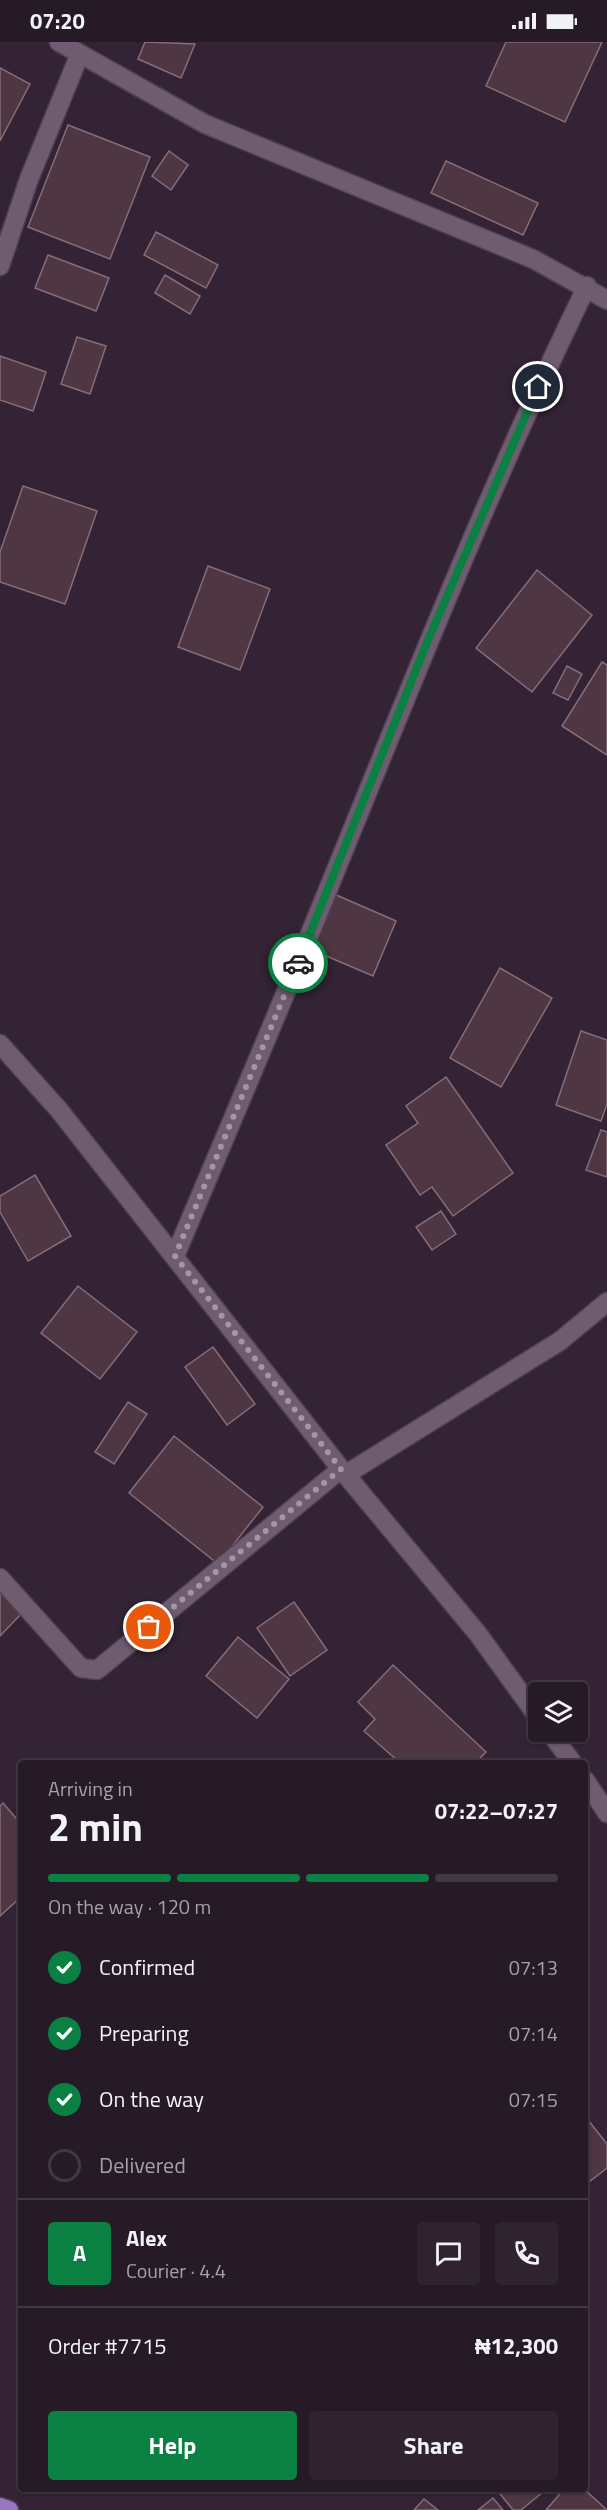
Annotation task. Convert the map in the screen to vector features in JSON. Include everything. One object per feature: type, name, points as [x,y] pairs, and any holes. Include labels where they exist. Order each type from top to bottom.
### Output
[{"type":"main road","points":[[0,2507],[9,2510]]},
{"type":"street","points":[[59,42],[79,56],[205,124],[533,259],[587,286],[607,300]]},
{"type":"street","points":[[0,266],[29,179],[79,56]]},
{"type":"street","points":[[175,1256],[316,920],[433,629],[528,407],[587,286]]},
{"type":"street","points":[[0,1044],[59,1110],[343,1472],[478,1634],[528,1703]]},
{"type":"street","points":[[0,1578],[81,1668],[97,1670],[343,1472],[560,1341],[607,1302]]},
{"type":"street","points":[[557,1742],[571,1760]]},
{"type":"street","points":[[588,1784],[607,1813]]},
{"type":"building","points":[[145,42],[195,44],[181,78],[138,59]]},
{"type":"building","points":[[506,42],[602,42],[565,122],[486,86]]},
{"type":"building","points":[[0,68],[30,84],[0,141]]},
{"type":"building","points":[[68,125],[150,157],[110,259],[28,227]]},
{"type":"building","points":[[169,151],[188,165],[171,190],[152,176]]},
{"type":"building","points":[[446,161],[538,203],[523,235],[431,193]]},
{"type":"building","points":[[156,232],[218,265],[206,288],[144,255]]},
{"type":"building","points":[[48,255],[109,278],[96,311],[35,288]]},
{"type":"building","points":[[165,275],[200,296],[190,314],[155,293]]},
{"type":"building","points":[[77,337],[106,346],[90,394],[61,384]]},
{"type":"building","points":[[0,356],[46,372],[33,411],[0,400]]},
{"type":"building","points":[[23,486],[97,511],[65,604],[0,582],[0,552]]},
{"type":"building","points":[[208,566],[270,589],[240,670],[178,647]]},
{"type":"building","points":[[537,570],[592,615],[532,692],[476,648]]},
{"type":"building","points":[[602,662],[607,665],[607,755],[562,726]]},
{"type":"building","points":[[567,666],[582,674],[568,700],[553,693]]},
{"type":"building","points":[[334,894],[396,921],[373,976],[310,949]]},
{"type":"building","points":[[500,968],[552,998],[501,1087],[450,1058]]},
{"type":"building","points":[[581,1031],[607,1040],[607,1104],[601,1121],[556,1105]]},
{"type":"building","points":[[446,1077],[513,1173],[453,1216],[432,1187],[420,1195],[386,1145],[418,1123],[406,1106]]},
{"type":"building","points":[[601,1130],[607,1132],[607,1177],[586,1170]]},
{"type":"building","points":[[35,1175],[71,1236],[28,1261],[0,1212],[0,1196]]},
{"type":"building","points":[[441,1211],[456,1234],[432,1250],[416,1227]]},
{"type":"building","points":[[78,1286],[137,1332],[100,1379],[41,1333]]},
{"type":"building","points":[[213,1347],[255,1404],[227,1425],[185,1367]]},
{"type":"building","points":[[128,1402],[147,1414],[114,1464],[95,1452]]},
{"type":"building","points":[[174,1436],[263,1507],[218,1564],[129,1493]]},
{"type":"building","points":[[0,1592],[22,1613],[0,1636]]},
{"type":"building","points":[[294,1602],[327,1650],[290,1676],[257,1628]]},
{"type":"building","points":[[238,1637],[289,1679],[257,1718],[206,1676]]},
{"type":"building","points":[[393,1665],[486,1752],[478,1760],[397,1760],[364,1731],[375,1719],[358,1702]]},
{"type":"building","points":[[3,1803],[18,1820],[18,1900],[0,1916],[0,1806]]},
{"type":"building","points":[[588,2120],[607,2144],[607,2168],[588,2183]]},
{"type":"building","points":[[499,2492],[543,2492],[521,2510],[513,2510]]},
{"type":"building","points":[[562,2492],[587,2492],[607,2510],[546,2510]]},
{"type":"building","points":[[493,2498],[503,2510],[478,2510]]},
{"type":"building","points":[[424,2499],[438,2510],[414,2510]]},
{"type":"way so far","points":[[149,1627],[341,1469],[175,1256],[298,963]]},
{"type":"route","points":[[298,963],[428,640],[538,387]]}]
